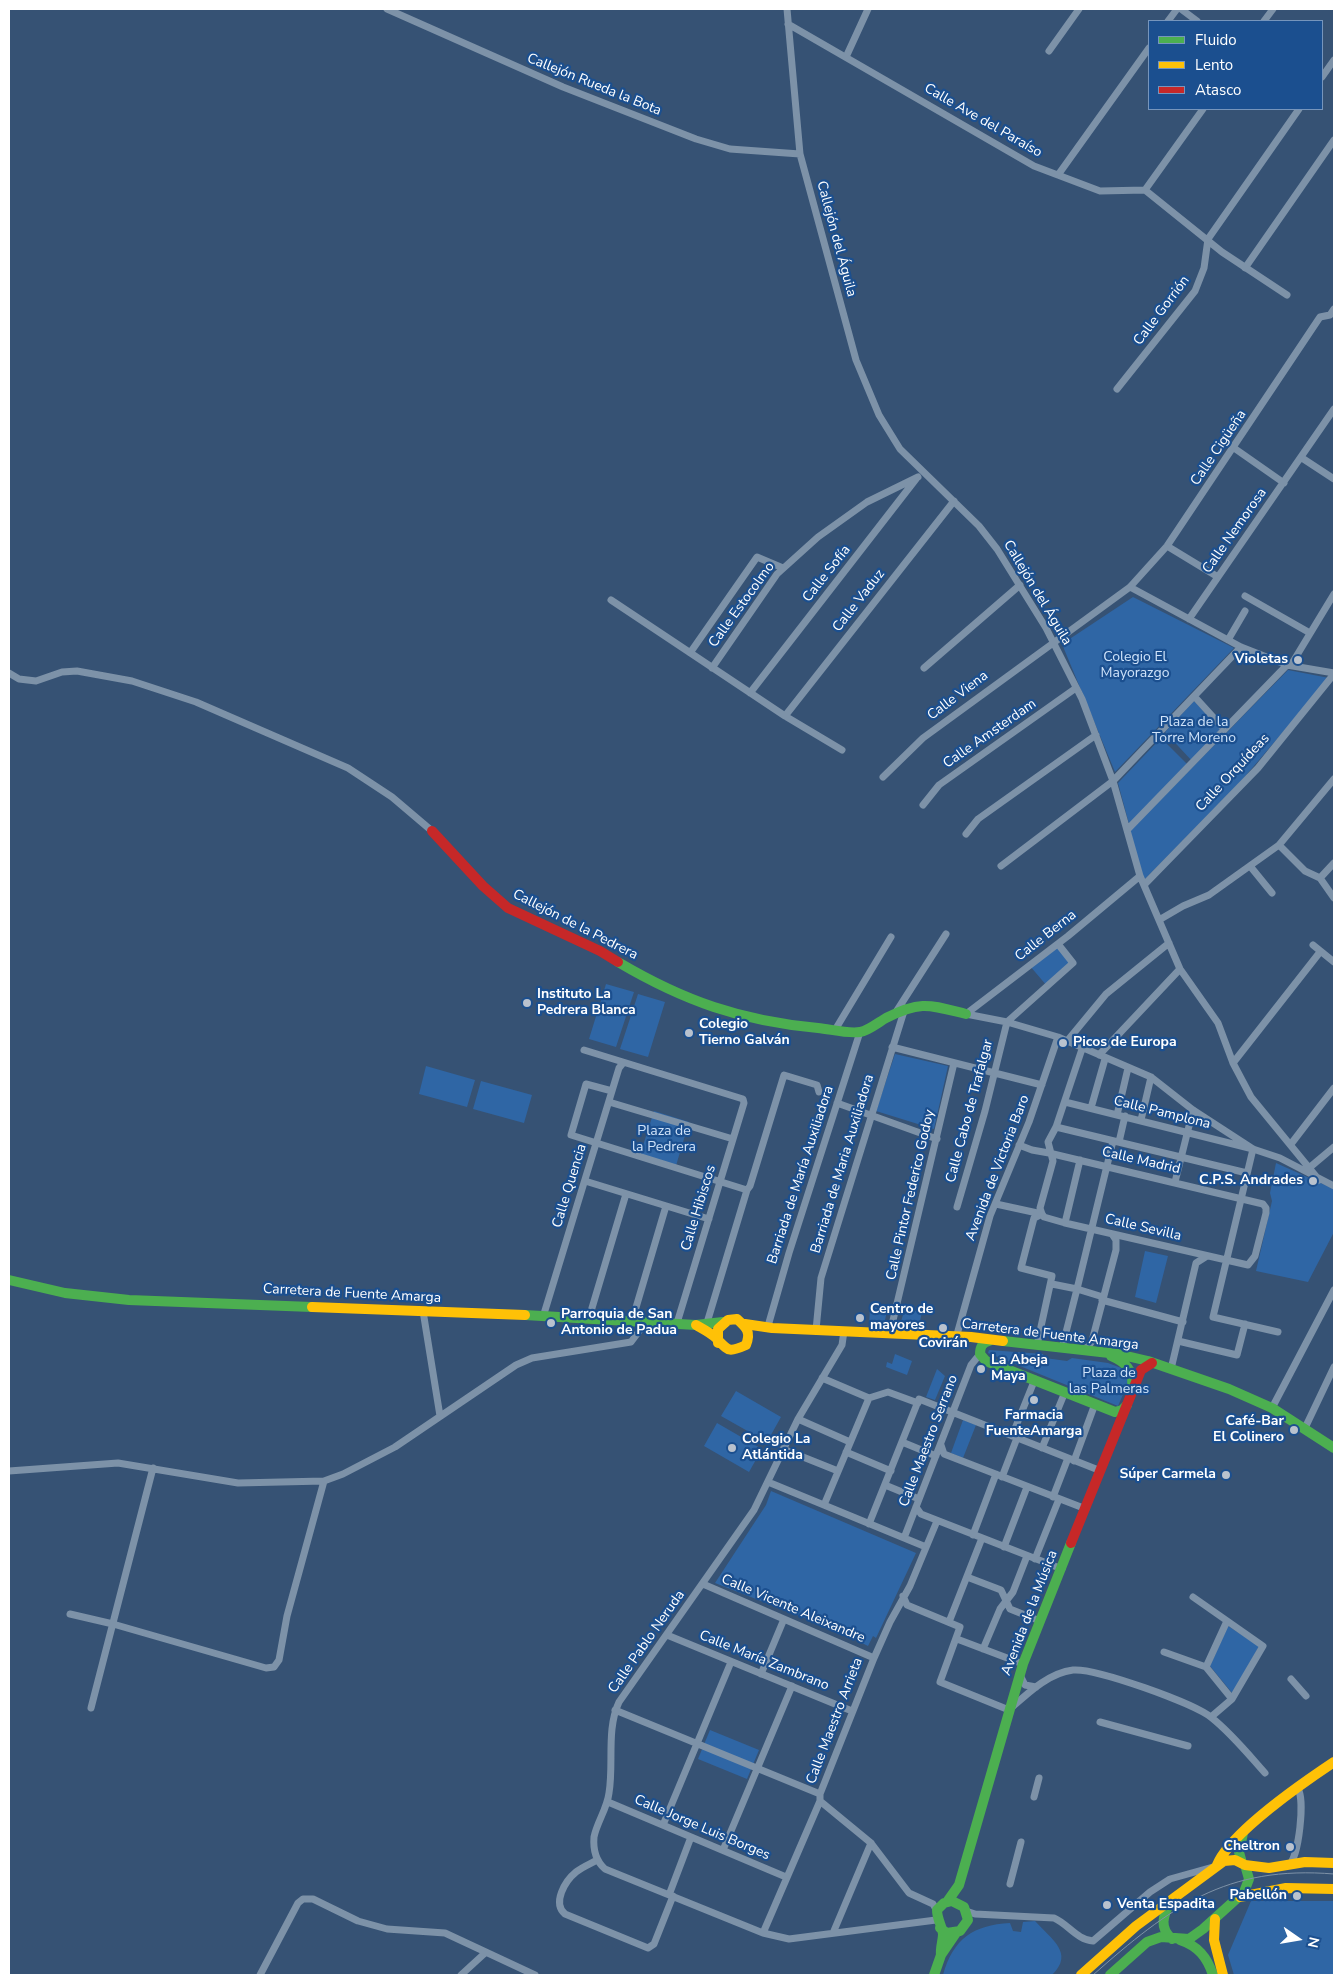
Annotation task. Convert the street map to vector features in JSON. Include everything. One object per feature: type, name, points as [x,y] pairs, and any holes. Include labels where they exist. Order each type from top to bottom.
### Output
[{"type":"street","name":"Callejón Rueda la Bota","points":[[387,9],[563,87],[696,139],[730,149],[800,154]]},
{"type":"street","name":"Callejón del Águila","points":[[787,9],[800,154],[856,360],[878,415],[900,449],[921,474],[979,526],[1020,586],[1053,641],[1096,735],[1113,781],[1140,876],[1180,969],[1218,1023],[1233,1064],[1260,1109],[1319,1180]]},
{"type":"street","points":[[846,56],[868,9]]},
{"type":"street","points":[[1049,51],[1079,9]]},
{"type":"street","points":[[1169,20],[1177,9]]},
{"type":"street","points":[[1182,9],[1196,20]]},
{"type":"street","points":[[1265,20],[1273,9]]},
{"type":"street","name":"Calle Ave del Paraíso","points":[[788,24],[1034,166],[1100,191],[1145,190]]},
{"type":"street","points":[[1058,175],[1148,49]]},
{"type":"street","points":[[1323,76],[1334,60]]},
{"type":"street","points":[[1202,110],[1145,190],[1245,268],[1287,295]]},
{"type":"street","points":[[1208,239],[1298,110]]},
{"type":"street","points":[[1245,268],[1334,140]]},
{"type":"street","name":"Calle Gorrión","points":[[1117,389],[1195,291],[1204,268],[1208,239]]},
{"type":"street","name":"Calle Cigüeña","points":[[1130,587],[1167,546],[1320,317],[1330,316],[1334,309]]},
{"type":"street","name":"Calle Nemorosa","points":[[1189,619],[1334,410]]},
{"type":"street","points":[[1234,448],[1284,483]]},
{"type":"street","points":[[1302,458],[1334,480]]},
{"type":"street","name":"Calle Estocolmo","points":[[712,668],[783,568],[818,537],[867,502],[921,474]]},
{"type":"street","name":"Calle Sofía","points":[[750,693],[921,474]]},
{"type":"street","name":"Calle Vaduz","points":[[785,716],[954,502]]},
{"type":"street","points":[[1167,546],[1218,577]]},
{"type":"street","points":[[690,653],[757,557],[783,568]]},
{"type":"street","points":[[924,668],[1020,586]]},
{"type":"street","points":[[1130,587],[1241,647],[1289,665],[1334,674]]},
{"type":"street","name":"Calle Viena","points":[[883,777],[923,738],[1053,641],[1130,587]]},
{"type":"street","points":[[1127,830],[1224,729],[1289,665],[1334,594]]},
{"type":"street","points":[[1245,596],[1310,633]]},
{"type":"street","points":[[611,600],[785,716],[842,750]]},
{"type":"street","points":[[1228,640],[1245,611]]},
{"type":"street","points":[[1001,866],[1113,781],[1241,647]]},
{"type":"street","name":"Callejón de la Pedrera","points":[[9,674],[19,679],[36,681],[70,670],[84,672],[132,681],[196,702],[348,768],[392,797],[432,830],[483,886],[508,908],[600,951],[657,985],[680,996],[729,1013],[784,1025],[860,1032]]},
{"type":"street","name":"Calle Orquídeas","points":[[1144,885],[1258,768],[1334,674]]},
{"type":"street","name":"Calle Amsterdam","points":[[923,805],[939,785],[1076,688]]},
{"type":"street","points":[[1194,696],[1224,729]]},
{"type":"street","points":[[966,834],[978,820],[1096,735]]},
{"type":"street","points":[[1159,920],[1183,906],[1209,896],[1279,845],[1334,779]]},
{"type":"street","points":[[1279,845],[1304,871],[1320,878],[1334,898]]},
{"type":"street","points":[[1320,878],[1334,864]]},
{"type":"street","points":[[1250,866],[1272,893]]},
{"type":"street","name":"Calle Berna","points":[[966,1014],[1058,944],[1140,876]]},
{"type":"street","points":[[895,1014],[946,934]]},
{"type":"street","points":[[834,1030],[891,937]]},
{"type":"street","points":[[1068,1040],[1106,994],[1169,943]]},
{"type":"street","points":[[1007,1022],[1072,963],[1058,944]]},
{"type":"street","points":[[1312,945],[1334,962]]},
{"type":"street","points":[[1233,1064],[1320,952]]},
{"type":"street","points":[[1091,1108],[1102,1057],[1180,969]]},
{"type":"street","points":[[860,1032],[905,1008],[924,1004],[1007,1022],[1068,1040],[1102,1057],[1151,1077],[1193,1110],[1253,1150],[1213,1317],[1278,1332]]},
{"type":"street","name":"Barriada de Maria Auxiliadora","points":[[816,1330],[821,1278],[870,1114],[905,1008]]},
{"type":"street","name":"Calle Cabo de Trafalgar","points":[[957,1207],[1007,1022]]},
{"type":"street","name":"Barriada de María Auxiliadora","points":[[770,1327],[789,1253],[860,1032]]},
{"type":"street","name":"Avenida de Victoria Baro","points":[[961,1338],[996,1204],[1042,1085],[1058,1037]]},
{"type":"street","points":[[1037,1345],[1052,1284],[1052,1276],[1021,1268],[1034,1218],[1042,1214],[1040,1208],[1053,1160],[1049,1153],[1048,1142],[1056,1127],[1083,1046]]},
{"type":"street","points":[[892,1048],[1042,1085]]},
{"type":"street","points":[[584,1050],[623,1063]]},
{"type":"street","name":"Calle Quencia","points":[[543,1316],[596,1142],[623,1063]]},
{"type":"street","name":"Calle Hibiscos","points":[[623,1063],[743,1099],[744,1103],[677,1323]]},
{"type":"street","name":"Calle Pintor Federico Godoy","points":[[890,1333],[938,1139],[954,1063]]},
{"type":"street","points":[[1062,1348],[1107,1167],[1116,1142],[1128,1068]]},
{"type":"street","points":[[718,1343],[718,1329],[724,1322],[732,1319],[745,1324],[749,1332],[748,1341],[742,1349],[734,1352],[724,1349],[718,1343],[702,1326],[749,1188],[784,1074],[817,1084],[819,1092]]},
{"type":"street","points":[[1141,1120],[1151,1077]]},
{"type":"street","points":[[612,1092],[586,1084],[570,1135],[720,1182],[749,1188]]},
{"type":"street","points":[[1291,1144],[1334,1088]]},
{"type":"street","points":[[609,1102],[733,1139]]},
{"type":"street","name":"Calle Pamplona","points":[[1064,1102],[1188,1132],[1280,1158],[1319,1180],[1334,1186]]},
{"type":"street","points":[[837,1103],[938,1139]]},
{"type":"street","points":[[1175,1182],[1193,1110]]},
{"type":"street","points":[[1056,1127],[1246,1173]]},
{"type":"street","name":"Calle Madrid","points":[[1019,1145],[1032,1150],[1258,1202],[1266,1208],[1266,1213],[1255,1256],[1248,1265],[1240,1264]]},
{"type":"street","points":[[1309,1168],[1332,1148]]},
{"type":"street","points":[[1065,1223],[1080,1160]]},
{"type":"street","points":[[585,1181],[709,1219]]},
{"type":"street","points":[[589,1318],[626,1194]]},
{"type":"street","name":"Calle Sevilla","points":[[996,1204],[1042,1214],[1044,1217],[1092,1230],[1240,1264]]},
{"type":"street","points":[[632,1320],[666,1206]]},
{"type":"street","points":[[1078,1350],[1086,1348],[1091,1344],[1118,1244],[1112,1234]]},
{"type":"street","points":[[1170,1369],[1196,1263],[1208,1256]]},
{"type":"street","name":"Carretera de Fuente Amarga","points":[[9,1280],[65,1293],[129,1300],[589,1318],[702,1326],[724,1322]]},
{"type":"street","points":[[1052,1284],[1077,1289],[1182,1322]]},
{"type":"street","points":[[1272,1408],[1334,1290]]},
{"type":"street","points":[[423,1311],[440,1416]]},
{"type":"street","points":[[9,1471],[118,1463],[238,1483],[324,1481],[343,1474],[395,1446],[532,1358],[631,1342],[646,1322]]},
{"type":"street","name":"Carretera de Fuente Amarga","points":[[745,1324],[751,1326],[961,1338],[1037,1345],[1109,1355],[1118,1354],[1152,1363],[1230,1389],[1272,1408],[1334,1447]]},
{"type":"street","points":[[1178,1341],[1238,1355],[1245,1324]]},
{"type":"street","name":"Carretera de Fuente Amarga","points":[[748,1341],[756,1334],[770,1327]]},
{"type":"street","name":"Calle Pablo Neruda","points":[[597,1860],[594,1836],[608,1802],[611,1772],[611,1729],[615,1710],[625,1691],[740,1532],[760,1499],[798,1419],[842,1345],[844,1331]]},
{"type":"street","points":[[961,1338],[980,1352],[986,1361],[1115,1412],[1127,1406]]},
{"type":"street","points":[[980,1352],[983,1344],[989,1341]]},
{"type":"street","name":"Calle Maestro Serrano","points":[[904,1538],[973,1361],[980,1352]]},
{"type":"street","points":[[1109,1355],[1129,1367],[1134,1378],[1132,1392]]},
{"type":"street","name":"Avenida de la Música","points":[[963,1907],[958,1898],[959,1885],[1022,1669],[1141,1370],[1152,1363]]},
{"type":"street","points":[[1304,1428],[1334,1367]]},
{"type":"street","points":[[822,1378],[869,1398],[888,1392],[918,1401],[1101,1471]]},
{"type":"street","points":[[973,1535],[999,1476],[1035,1380]]},
{"type":"street","points":[[1042,1448],[1065,1392]]},
{"type":"street","points":[[824,1505],[869,1398]]},
{"type":"street","points":[[869,1524],[918,1401]]},
{"type":"street","points":[[1035,1559],[1056,1498],[1096,1404]]},
{"type":"street","points":[[798,1419],[850,1442]]},
{"type":"street","points":[[902,1442],[936,1456]]},
{"type":"street","points":[[941,1444],[941,1450],[944,1454],[1086,1509]]},
{"type":"street","points":[[783,1449],[838,1471]]},
{"type":"street","points":[[846,1452],[890,1471]]},
{"type":"street","points":[[92,1708],[153,1468]]},
{"type":"street","points":[[70,1614],[113,1624],[266,1668],[274,1667],[279,1660],[288,1616],[324,1481]]},
{"type":"street","points":[[768,1482],[926,1547]]},
{"type":"street","points":[[885,1485],[919,1499]]},
{"type":"street","points":[[1004,1547],[1027,1487]]},
{"type":"street","points":[[916,1507],[921,1514],[937,1521],[1062,1569]]},
{"type":"street","name":"Calle Maestro Arrieta","points":[[763,1933],[820,1797],[874,1658],[910,1586],[937,1521]]},
{"type":"street","points":[[949,1622],[982,1538]]},
{"type":"street","points":[[983,1649],[1000,1608],[1014,1592],[1027,1556]]},
{"type":"street","points":[[967,1577],[1001,1590],[1010,1609],[1040,1620]]},
{"type":"street","name":"Calle Vicente Aleixandre","points":[[703,1584],[874,1658]]},
{"type":"street","points":[[904,1596],[907,1605],[960,1627],[940,1682],[1009,1710],[1036,1687],[1072,1670],[1088,1671],[1141,1687],[1211,1717],[1265,1773]]},
{"type":"street","points":[[1194,1597],[1263,1646],[1232,1699],[1211,1717]]},
{"type":"street","points":[[761,1674],[784,1618]]},
{"type":"street","points":[[1206,1667],[1227,1621]]},
{"type":"street","name":"Calle María Zambrano","points":[[667,1635],[852,1711]]},
{"type":"street","points":[[957,1639],[983,1649],[1022,1669],[1025,1685],[1036,1687]]},
{"type":"street","points":[[1164,1652],[1206,1667],[1232,1699]]},
{"type":"street","points":[[663,1826],[731,1662]]},
{"type":"street","points":[[1291,1679],[1306,1696]]},
{"type":"street","points":[[723,1850],[792,1686]]},
{"type":"street","points":[[615,1710],[758,1768],[820,1797],[871,1842],[909,1893],[933,1904],[942,1935],[940,1955],[934,1975]]},
{"type":"street","points":[[1100,1722],[1188,1746]]},
{"type":"street","points":[[692,1837],[671,1896],[654,1944],[648,1948],[565,1914],[559,1905],[562,1892],[572,1876],[597,1860],[604,1869],[671,1896],[763,1933],[789,1939],[929,1922],[938,1919],[947,1902],[963,1907],[975,1914],[1054,1918],[1062,1922],[1081,1938],[1093,1941],[1150,1892],[1170,1879],[1216,1866],[1221,1855],[1243,1834],[1334,1762]]},
{"type":"street","points":[[1034,1797],[1040,1778]]},
{"type":"street","points":[[1290,1865],[1296,1858],[1297,1851],[1301,1800],[1298,1789]]},
{"type":"street","name":"Calle Jorge Luis Borges","points":[[608,1802],[786,1877]]},
{"type":"street","points":[[1110,1975],[1148,1942],[1161,1938],[1189,1939],[1196,1935],[1244,1892],[1249,1879],[1240,1852],[1243,1834]]},
{"type":"street","points":[[833,1933],[871,1842]]},
{"type":"street","points":[[1010,1884],[1021,1842]]},
{"type":"street","points":[[1081,1975],[1136,1926],[1224,1861],[1231,1860],[1269,1868],[1305,1862],[1334,1863]]},
{"type":"street","name":"Avenida de la Música","points":[[947,1902],[959,1885]]},
{"type":"street","points":[[1239,1897],[1262,1889],[1284,1886],[1334,1889]]},
{"type":"street","points":[[260,1975],[298,1903],[303,1899],[313,1899],[358,1920],[387,1930],[444,1933],[536,1975]]},
{"type":"street","points":[[1171,1899],[1163,1922],[1167,1934],[1174,1939],[1196,1947],[1205,1954],[1214,1975]]},
{"type":"street","points":[[940,1955],[956,1933],[966,1924],[963,1907]]},
{"type":"street","points":[[938,1919],[947,1933],[956,1933]]},
{"type":"street","points":[[1214,1919],[1214,1940],[1223,1975]]},
{"type":"street","points":[[461,1975],[485,1953]]},
{"type":"green space","name":"Colegio El Mayorazgo","points":[[1133,597],[1234,648],[1115,772],[1062,644]]},
{"type":"green space","points":[[1288,670],[1329,678],[1242,780],[1144,880],[1130,831]]},
{"type":"green space","name":"Plaza de la Torre Moreno","points":[[1194,701],[1222,731],[1193,762],[1165,732]]},
{"type":"green space","points":[[1161,738],[1187,764],[1129,824],[1118,783]]},
{"type":"green space","points":[[1058,944],[1073,963],[1047,986],[1030,966]]},
{"type":"green space","points":[[606,984],[634,992],[616,1047],[589,1039]]},
{"type":"green space","points":[[638,994],[665,1002],[648,1057],[620,1049]]},
{"type":"green space","points":[[895,1054],[948,1066],[934,1129],[876,1111]]},
{"type":"green space","points":[[426,1066],[475,1080],[467,1107],[419,1094]]},
{"type":"green space","points":[[481,1081],[532,1095],[524,1123],[473,1109]]},
{"type":"green space","name":"Plaza de la Pedrera","points":[[654,1111],[689,1122],[675,1169],[639,1158]]},
{"type":"green space","points":[[1276,1163],[1334,1189],[1334,1232],[1308,1282],[1256,1271],[1272,1201],[1270,1193]]},
{"type":"green space","points":[[1145,1251],[1168,1256],[1156,1303],[1135,1297]]},
{"type":"green space","points":[[870,1306],[887,1311],[883,1329],[869,1329]]},
{"type":"green space","points":[[905,1309],[922,1312],[918,1330],[898,1330]]},
{"type":"green space","name":"Plaza de las Palmeras","points":[[989,1350],[1043,1354],[1045,1358],[1067,1361],[1072,1358],[1108,1363],[1124,1369],[1129,1381],[1118,1406],[988,1353]]},
{"type":"green space","points":[[895,1354],[912,1361],[907,1375],[886,1367],[887,1362],[892,1364]]},
{"type":"green space","points":[[937,1369],[945,1376],[935,1400],[926,1397]]},
{"type":"green space","points":[[736,1391],[781,1417],[767,1442],[721,1416]]},
{"type":"green space","points":[[963,1420],[976,1425],[963,1458],[951,1453]]},
{"type":"green space","points":[[717,1423],[762,1449],[749,1472],[704,1446]]},
{"type":"green space","points":[[771,1491],[916,1553],[876,1638],[873,1636],[868,1646],[838,1631],[715,1583],[766,1505]]},
{"type":"green space","points":[[1228,1626],[1259,1646],[1233,1694],[1210,1666]]},
{"type":"green space","points":[[710,1730],[759,1750],[747,1779],[698,1759]]},
{"type":"green space","points":[[1251,1901],[1334,1901],[1334,1975],[1234,1975],[1228,1955]]},
{"type":"green space","points":[[1035,1921],[1053,1940],[1061,1953],[1059,1967],[1052,1975],[943,1975],[952,1952],[966,1936],[985,1927],[1010,1923],[1013,1931],[1021,1932],[1023,1922]]},
{"type":"tram line","points":[[1093,1975],[1148,1929],[1202,1896],[1231,1884],[1262,1876],[1296,1873],[1334,1874]]},
{"type":"traffic: fast","points":[[618,962],[666,988],[714,1007],[790,1025],[844,1032],[860,1032],[898,1012],[917,1006],[943,1008],[966,1014]]},
{"type":"traffic: fast","points":[[9,1280],[65,1293],[129,1300],[312,1307]]},
{"type":"traffic: fast","points":[[525,1315],[696,1325],[723,1322]]},
{"type":"traffic: fast","points":[[989,1341],[983,1344],[980,1349],[980,1354],[986,1361],[1115,1412],[1122,1410],[1127,1405]]},
{"type":"traffic: fast","points":[[1003,1341],[1118,1354],[1148,1361],[1229,1389],[1272,1408],[1334,1448]]},
{"type":"traffic: fast","points":[[1111,1356],[1128,1367],[1132,1375],[1132,1386]]},
{"type":"traffic: fast","points":[[947,1902],[959,1885],[1023,1664],[1071,1543]]},
{"type":"traffic: fast","points":[[1242,1863],[1239,1852],[1243,1833]]},
{"type":"traffic: fast","points":[[1110,1975],[1147,1942],[1161,1937],[1189,1939],[1203,1929],[1244,1892],[1249,1879],[1245,1865]]},
{"type":"traffic: fast","points":[[940,1928],[947,1933],[960,1931],[968,1920],[964,1907],[952,1901],[944,1903],[937,1910],[938,1916],[942,1928],[942,1931],[943,1934],[941,1955]]},
{"type":"traffic: fast","points":[[1170,1902],[1164,1926],[1165,1931],[1172,1939]]},
{"type":"traffic: fast","points":[[934,1975],[941,1955],[956,1933]]},
{"type":"traffic: fast","points":[[1180,1940],[1192,1945],[1201,1953],[1213,1975]]},
{"type":"traffic: slow","points":[[312,1307],[525,1315]]},
{"type":"traffic: slow","points":[[696,1325],[712,1334],[716,1338],[720,1342],[726,1348],[732,1350],[746,1345],[747,1330],[737,1319],[728,1320],[718,1329],[718,1343]]},
{"type":"traffic: slow","points":[[745,1324],[772,1328],[971,1337],[1003,1341]]},
{"type":"traffic: slow","points":[[1217,1865],[1237,1838],[1269,1809],[1334,1762]]},
{"type":"traffic: slow","points":[[1081,1975],[1136,1926],[1224,1861],[1235,1860],[1245,1865],[1269,1868],[1305,1862],[1334,1863]]},
{"type":"traffic: slow","points":[[1240,1897],[1286,1888],[1334,1889]]},
{"type":"traffic: slow","points":[[1215,1919],[1214,1940],[1223,1975]]},
{"type":"traffic: jam","points":[[432,831],[483,886],[508,908],[600,951],[618,962]]},
{"type":"traffic: jam","points":[[1071,1543],[1141,1370],[1152,1363]]},
{"type":"place","name":"Violetas","points":[[1298,660]]},
{"type":"place","name":"Instituto La Pedrera Blanca","points":[[527,1003]]},
{"type":"place","name":"Colegio Tierno Galván","points":[[689,1033]]},
{"type":"place","name":"Picos de Europa","points":[[1063,1043]]},
{"type":"place","name":"C.P.S. Andrades","points":[[1313,1181]]},
{"type":"place","name":"Centro de mayores","points":[[860,1318]]},
{"type":"place","name":"Parroquia de San Antonio de Padua","points":[[551,1323]]},
{"type":"place","name":"Covirán","points":[[943,1328]]},
{"type":"place","name":"La Abeja Maya","points":[[981,1369]]},
{"type":"place","name":"Farmacia FuenteAmarga","points":[[1034,1400]]},
{"type":"place","name":"Café-Bar El Colinero","points":[[1294,1430]]},
{"type":"place","name":"Colegio La Atlántida","points":[[732,1448]]},
{"type":"place","name":"Súper Carmela","points":[[1226,1475]]},
{"type":"place","name":"Cheltron","points":[[1290,1847]]},
{"type":"place","name":"Pabellón","points":[[1297,1896]]},
{"type":"place","name":"Venta Espadita","points":[[1107,1905]]}]
